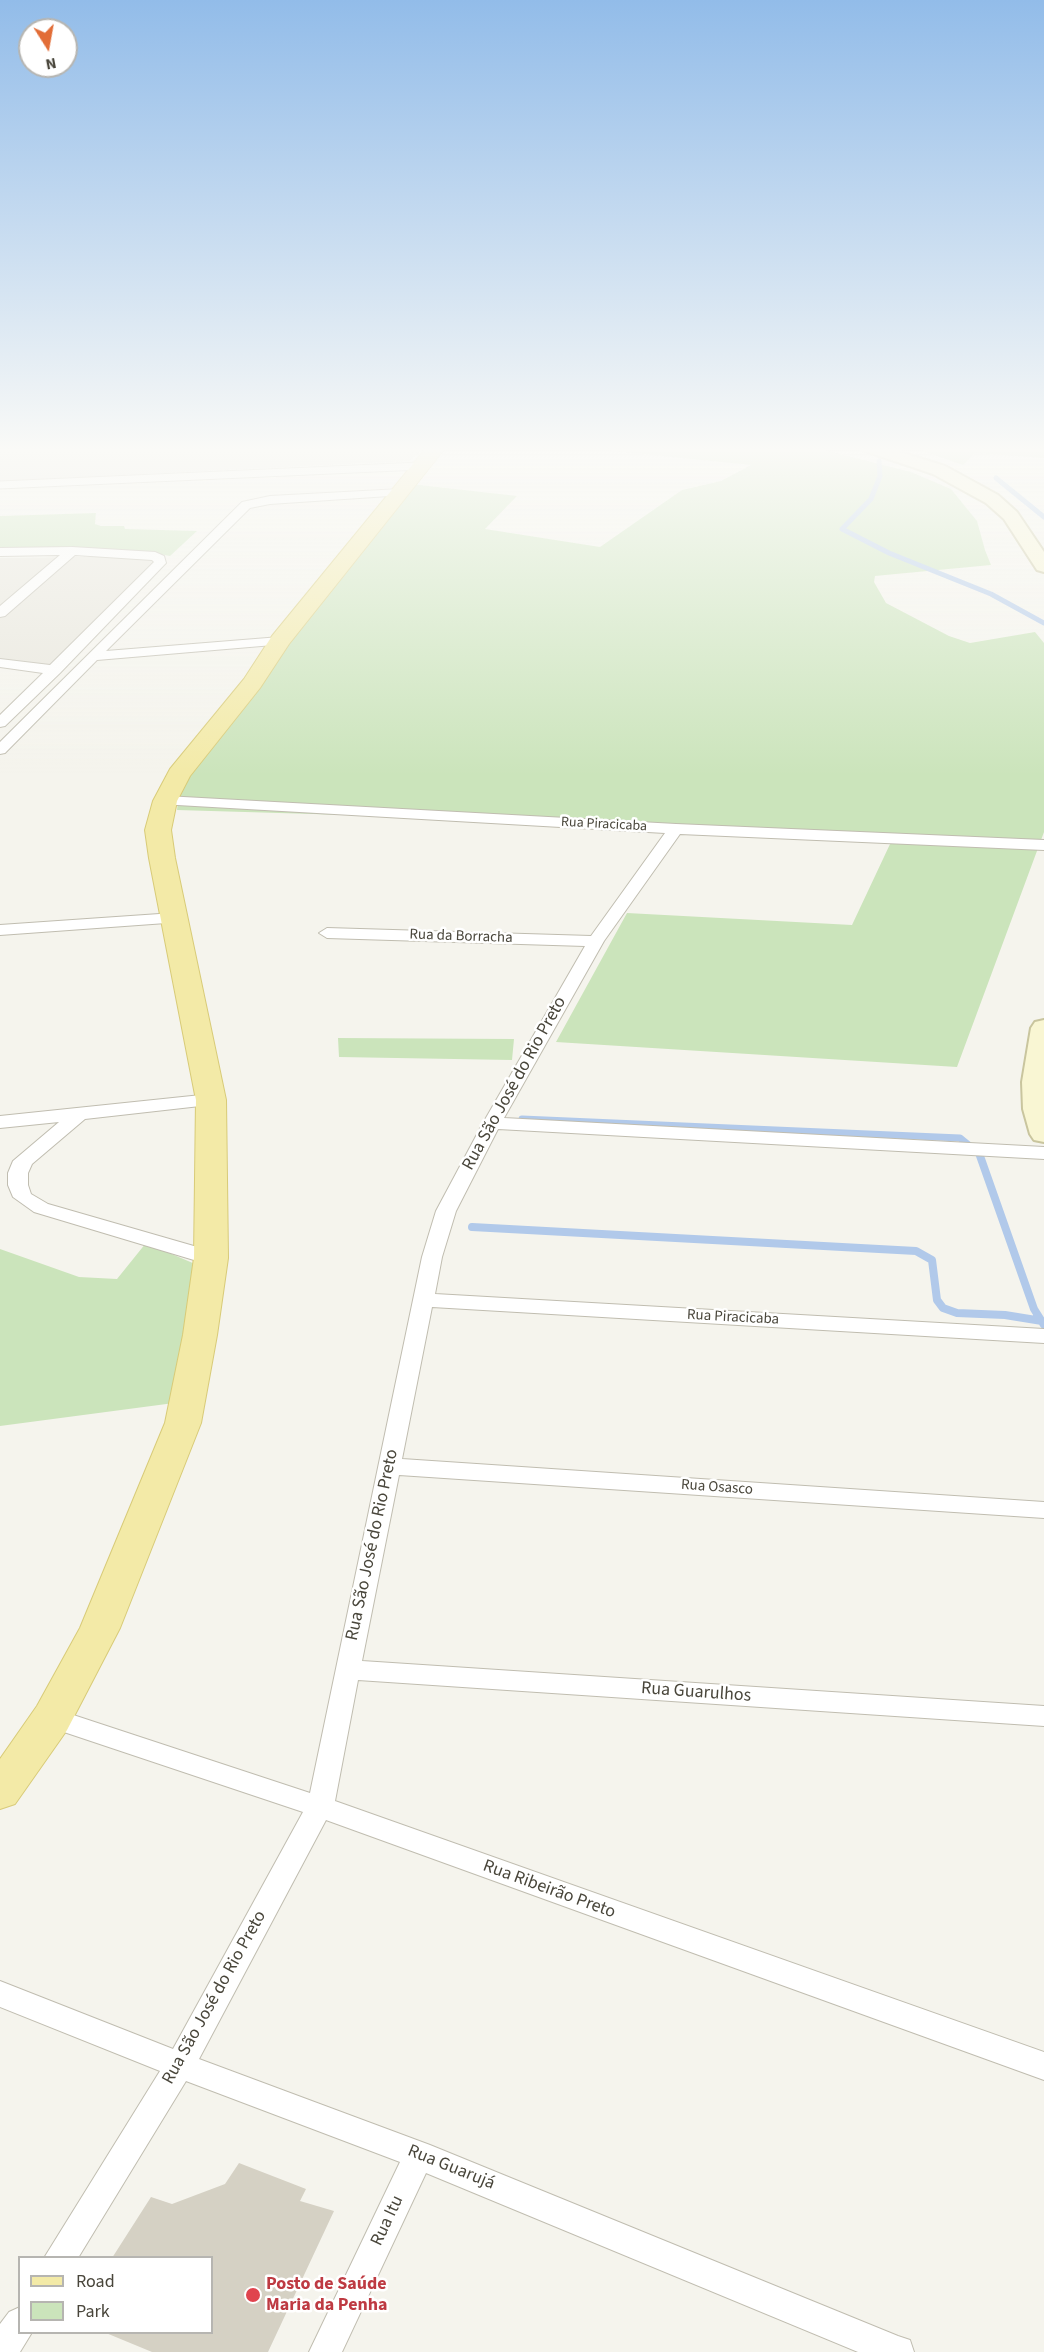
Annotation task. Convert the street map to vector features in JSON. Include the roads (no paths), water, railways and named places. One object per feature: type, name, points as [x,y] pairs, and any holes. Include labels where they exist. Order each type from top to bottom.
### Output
[{"type":"main road","points":[[0,1792],[52,1718],[99,1628],[183,1423],[200,1335],[211,1258],[212,1100],[158,830],[165,801],[179,774],[252,683],[280,641],[348,557]]},
{"type":"main road","points":[[1044,1028],[1037,1109],[1044,1134]]},
{"type":"street","points":[[0,613],[65,557]]},
{"type":"street","points":[[0,723],[158,567],[160,559],[150,557]]},
{"type":"street","points":[[0,750],[192,557]]},
{"type":"street","points":[[95,656],[280,641]]},
{"type":"street","points":[[0,663],[55,670]]},
{"type":"street","name":"Rua Piracicaba","points":[[165,801],[676,829],[1044,845]]},
{"type":"street","name":"Rua São José do Rio Preto","points":[[61,2256],[180,2065],[320,1807],[432,1257],[446,1211],[492,1123],[596,940],[676,829]]},
{"type":"street","points":[[0,930],[174,918]]},
{"type":"street","name":"Rua da Borracha","points":[[327,933],[596,940]]},
{"type":"street","points":[[0,1122],[212,1100]]},
{"type":"street","points":[[79,1114],[23,1161],[18,1173],[18,1185],[23,1197],[41,1208],[211,1258]]},
{"type":"street","points":[[492,1123],[1044,1154]]},
{"type":"street","name":"Rua Piracicaba","points":[[423,1300],[1044,1336]]},
{"type":"street","name":"Rua Osasco","points":[[390,1466],[1044,1510]]},
{"type":"street","name":"Rua Guarulhos","points":[[348,1670],[1044,1716]]},
{"type":"street","name":"Rua Ribeirão Preto","points":[[52,1718],[320,1807],[1044,2066]]},
{"type":"street","name":"Rua Guarujá","points":[[0,1994],[180,2065],[419,2154],[898,2352]]},
{"type":"street","name":"Rua Itu","points":[[325,2352],[419,2154]]},
{"type":"street","points":[[2,2352],[18,2326]]},
{"type":"waterway","points":[[898,557],[991,594],[1044,623]]},
{"type":"waterway","points":[[522,1119],[960,1138],[976,1151]]},
{"type":"waterway","points":[[975,1149],[979,1153],[1034,1309],[1041,1321]]},
{"type":"waterway","points":[[472,1227],[916,1251],[932,1260],[937,1300],[943,1308],[957,1313],[1005,1315],[1041,1321]]},
{"type":"waterway","points":[[1041,1321],[1044,1325]]},
{"type":"place","name":"Posto de Saúde Maria da Penha","points":[[253,2295]]}]
